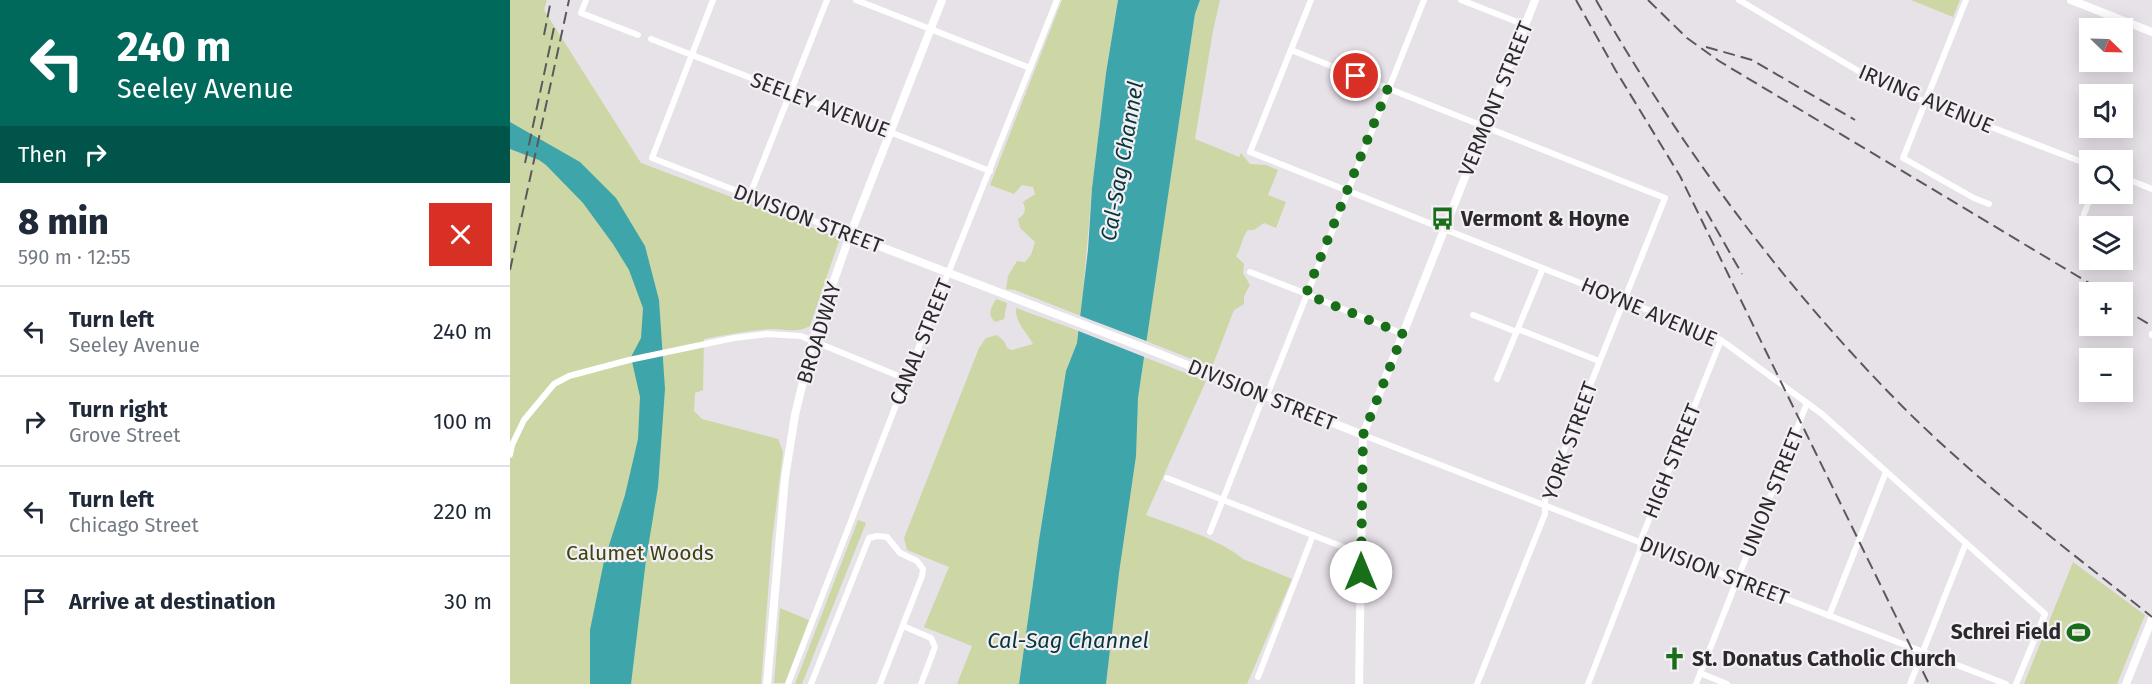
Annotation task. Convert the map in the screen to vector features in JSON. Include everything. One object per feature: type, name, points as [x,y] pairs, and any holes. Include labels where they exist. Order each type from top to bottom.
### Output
[{"type":"main road","points":[[2071,0],[2090,4],[2152,32]]},
{"type":"main road","points":[[2126,684],[2152,619]]},
{"type":"street","points":[[586,0],[580,13],[638,35]]},
{"type":"street","points":[[692,55],[713,0]]},
{"type":"street","points":[[749,196],[827,0]]},
{"type":"street","points":[[856,0],[1030,68]]},
{"type":"street","name":"BROADWAY","points":[[767,684],[785,478],[795,415],[813,340],[889,132],[942,0]]},
{"type":"street","name":"CANAL STREET","points":[[788,684],[906,379],[1058,0]]},
{"type":"street","points":[[1311,0],[1291,50],[1485,126]]},
{"type":"street","points":[[1210,532],[1424,0]]},
{"type":"street","points":[[1461,0],[1525,25]]},
{"type":"street","name":"VERMONT STREET","points":[[1359,684],[1363,435],[1535,0]]},
{"type":"street","points":[[1966,0],[1903,158],[1989,204]]},
{"type":"street","name":"IRVING AVENUE","points":[[1743,1],[1869,79],[2079,161]]},
{"type":"street","name":"SEELEY AVENUE","points":[[651,39],[990,171]]},
{"type":"street","name":"HOYNE AVENUE","points":[[1291,50],[1250,153],[1721,340],[1808,403],[2045,614],[2016,684]]},
{"type":"street","name":"DIVISION STREET","points":[[692,55],[652,158],[2006,684]]},
{"type":"street","name":"YORK STREET","points":[[1477,684],[1545,514],[1545,498],[1665,198],[1485,126]]},
{"type":"street","points":[[2133,181],[2152,189]]},
{"type":"street","points":[[2084,214],[2088,204]]},
{"type":"street","points":[[1497,379],[1543,268]]},
{"type":"street","points":[[1250,272],[1403,334]]},
{"type":"street","points":[[1473,315],[1599,361]]},
{"type":"street","points":[[510,455],[512,445],[524,420],[554,384],[569,376],[629,360],[734,338],[759,334],[791,334],[813,340],[906,379]]},
{"type":"street","name":"HIGH STREET","points":[[1587,684],[1642,543],[1642,537],[1721,340]]},
{"type":"street","name":"UNION STREET","points":[[1696,684],[1808,403]]},
{"type":"street","points":[[1828,615],[1887,472]]},
{"type":"street","points":[[1167,478],[1361,554]]},
{"type":"street","points":[[1258,677],[1313,535]]},
{"type":"street","points":[[811,684],[869,538],[877,536],[887,537],[900,553],[917,561],[923,569],[880,684]]},
{"type":"street","points":[[1910,684],[1966,543]]},
{"type":"street","points":[[903,626],[932,638],[935,647],[921,684]]},
{"type":"street","points":[[1700,673],[1727,684]]},
{"type":"green space","name":"Calumet Woods","points":[[510,0],[547,0],[544,10],[641,163],[840,238],[810,326],[800,330],[769,329],[704,339],[703,390],[695,393],[694,411],[702,419],[778,439],[783,452],[772,541],[761,684],[510,684]]},
{"type":"green space","points":[[1062,0],[1118,0],[1106,73],[1092,188],[1081,316],[1015,290],[1006,289],[1008,276],[1017,261],[1025,262],[1031,255],[1035,242],[1020,228],[1018,219],[1025,211],[1023,202],[1035,194],[1033,187],[1022,185],[1014,194],[990,185]]},
{"type":"green space","points":[[1200,0],[1220,0],[1195,139],[1239,157],[1241,153],[1250,164],[1266,165],[1278,170],[1268,195],[1286,202],[1276,228],[1264,223],[1254,230],[1248,230],[1244,236],[1236,256],[1244,264],[1243,273],[1250,285],[1244,296],[1244,304],[1234,310],[1212,367],[1146,341],[1195,14]]},
{"type":"green space","points":[[1911,0],[1960,0],[1953,17]]},
{"type":"green space","points":[[996,299],[1007,303],[1004,319],[995,322],[990,314]]},
{"type":"green space","points":[[1016,308],[1079,331],[1077,343],[1066,371],[1019,684],[957,684],[972,646],[924,627],[949,567],[907,550],[904,538],[979,348],[986,338],[997,335],[1004,341],[1007,348],[1012,350],[1033,344],[1019,323]]},
{"type":"green space","points":[[1144,357],[1206,381],[1146,515],[1210,539],[1243,559],[1292,579],[1247,684],[1106,684]]},
{"type":"green space","points":[[858,520],[866,523],[802,684],[795,684]]},
{"type":"green space","name":"Schrei Field","points":[[2073,562],[2145,615],[2117,684],[2024,684]]},
{"type":"green space","points":[[780,608],[809,620],[785,683],[774,683]]},
{"type":"water","name":"Cal-Sag Channel","points":[[1118,0],[1200,0],[1195,14],[1138,398],[1136,456],[1106,684],[1019,684],[1066,371],[1077,343],[1088,250],[1092,188],[1106,73]]},
{"type":"water","points":[[510,122],[580,162],[616,198],[645,246],[659,300],[665,389],[658,487],[646,560],[631,684],[590,684],[590,630],[604,561],[625,495],[638,439],[640,397],[631,357],[641,338],[643,308],[629,270],[583,203],[546,165],[510,149]]},
{"type":"pier","points":[[1078,315],[1149,342],[1147,358],[1076,330]]},
{"type":"railway","points":[[544,35],[551,0]]},
{"type":"railway","points":[[510,270],[569,0]]},
{"type":"railway","points":[[1576,0],[1680,176],[1929,684]]},
{"type":"railway","points":[[1596,0],[1663,109],[1736,214],[1775,264],[1859,361],[1962,463],[2152,617]]},
{"type":"railway","points":[[1648,0],[1687,38],[1719,61],[2087,282]]},
{"type":"railway","points":[[525,163],[555,23]]},
{"type":"railway","points":[[1706,47],[1752,60],[1855,120]]},
{"type":"railway","points":[[1706,211],[1742,274]]},
{"type":"railway","points":[[2133,315],[2152,326]]},
{"type":"place","name":"Vermont & Hoyne","points":[[1443,219]]},
{"type":"place","name":"Schrei Field","points":[[2079,632]]},
{"type":"place","name":"St. Donatus Catholic Church","points":[[1674,659]]},
{"type":"route","points":[[1356,76],[1388,88],[1306,294],[1403,334],[1363,435],[1361,572]]}]
